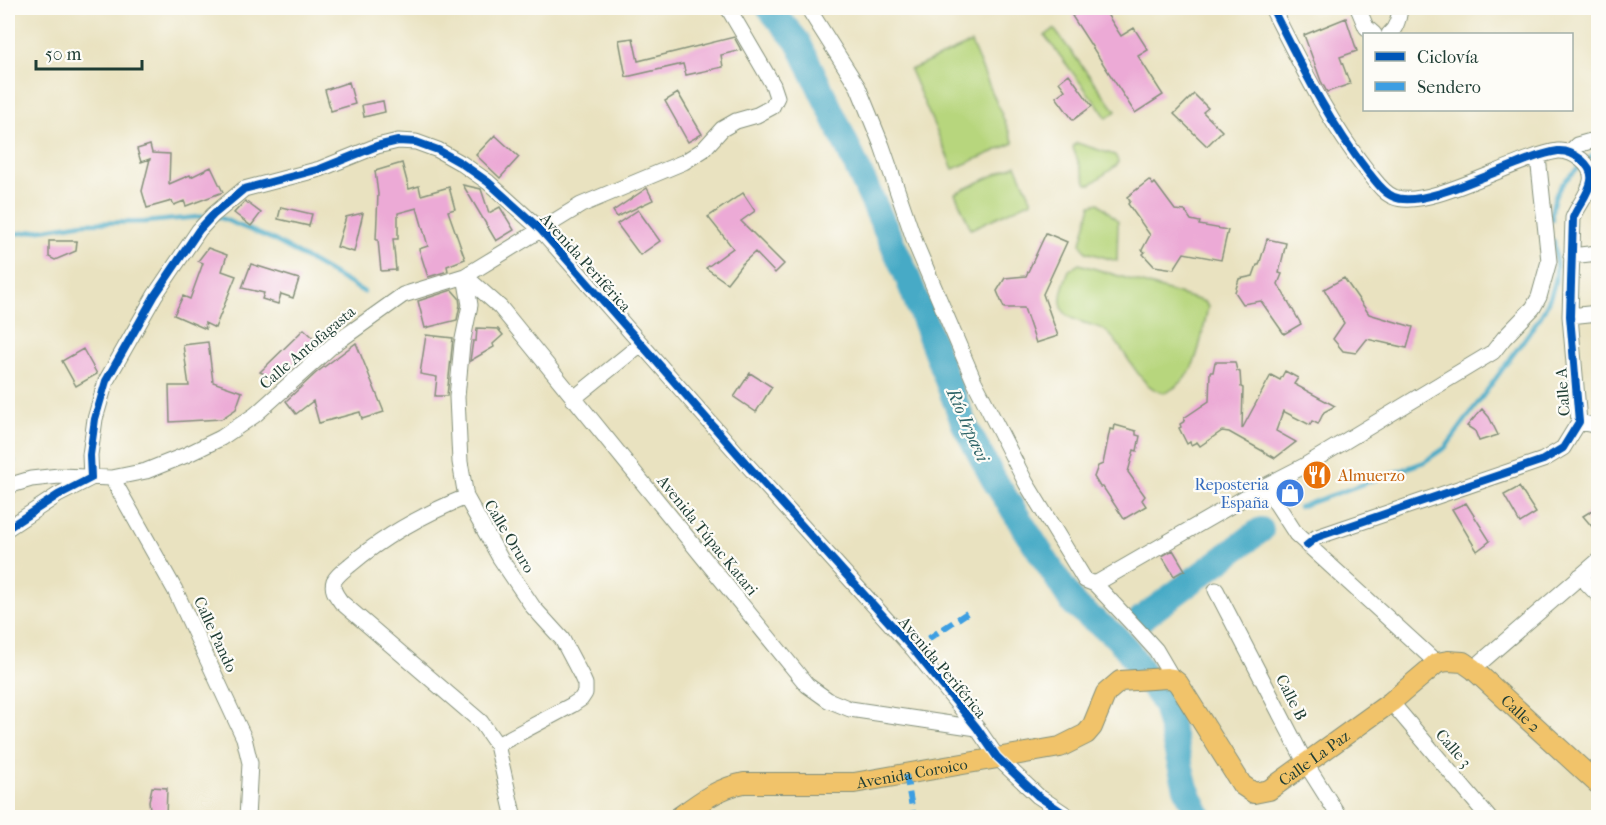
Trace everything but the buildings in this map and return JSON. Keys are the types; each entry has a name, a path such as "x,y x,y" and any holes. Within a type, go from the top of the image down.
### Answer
{"main road":[{"name":"Calle 2","path":"1437,663 1463,662 1473,669 1599,783"},
{"name":"Calle La Paz","path":"1168,679 1178,683 1242,785 1254,793 1269,790 1306,764 1391,702 1437,663"},
{"name":"Avenida Coroico","path":"678,818 718,791 744,783 854,783 1060,747 1078,740 1092,727 1106,693 1120,681 1168,679"}],"street":[{"name":"Calle Antofagasta","path":"8,486 31,479 59,476 112,478 146,471 221,438 255,415 333,345 404,295 465,276 581,205 684,162 703,150 722,129 772,107 777,97 773,85 728,8"},
{"path":"807,8 858,87 882,146 916,245 974,381 1026,483 1085,579 1095,584 1156,650 1168,679"},
{"path":"1272,8 1315,94 1334,124 1380,186 1394,197 1413,200 1433,195 1560,151 1580,160"},
{"path":"1358,8 1366,27 1373,33"},
{"path":"1390,33 1399,18 1400,8"},
{"path":"1580,160 1576,145 1599,139"},
{"name":"Avenida Periférica","path":"91,478 90,455 95,419 106,381 154,295 199,230 213,215 244,189 320,169 377,146 398,141 416,142 438,150 488,182 541,230 913,650 977,728 997,757 1038,796 1071,818"},
{"path":"1095,584 1304,466 1493,352 1533,308 1539,297 1549,261 1538,157"},
{"name":"Calle A","path":"1307,545 1317,537 1543,460 1563,448 1579,422 1570,316 1573,218 1578,204 1589,187 1592,175 1580,160"},
{"path":"1571,256 1599,253"},
{"name":"Avenida Túpac Katari","path":"465,276 500,307 807,685 828,700 850,709 977,728"},
{"name":"Calle Oruro","path":"465,276 470,305 462,344 457,397 460,462 466,497 500,558 533,607 562,639 585,684 585,693 581,699 497,745"},
{"path":"1570,316 1599,313"},
{"path":"573,399 641,344"},
{"path":"1579,422 1599,426"},
{"path":"8,528 58,495 91,478"},
{"name":"Calle Pando","path":"112,478 175,590 244,738 250,763 247,818"},
{"path":"1265,486 1296,534 1437,663"},
{"path":"466,497 411,521 386,538 342,572 334,581 333,591 341,602 481,722 497,745 514,818"},
{"path":"1473,669 1599,561"},
{"path":"1580,576 1599,594"},
{"name":"Calle B","path":"1216,590 1306,764 1340,818"},
{"name":"Calle 3","path":"1391,702 1489,818"}],"green space":[{"path":"1054,29 1116,111 1107,118 1045,36"},
{"path":"971,43 1014,143 953,169 910,70"},
{"path":"1077,143 1115,155 1117,165 1091,184 1087,184 1073,148"},
{"path":"1016,165 1032,201 971,229 955,193"},
{"path":"1099,203 1118,221 1117,261 1086,252 1081,243 1091,205"},
{"path":"1079,264 1205,302 1208,307 1196,357 1184,379 1175,387 1164,393 1155,390 1139,375 1119,345 1104,330 1066,314 1061,305 1062,290 1069,270"}],"waterway":[{"name":"Río Irpavi","path":"769,8 798,42 830,109 905,271 964,424 994,480 1074,605 1115,636 1128,650 1165,705 1186,788 1200,818"},
{"path":"1552,220 1554,199 1563,183 1576,169 1598,153"},
{"path":"8,234 84,223 145,222 208,216"},
{"path":"216,216 274,240 364,292"},
{"path":"1299,507 1424,462 1446,447 1541,316 1555,280 1554,241"},
{"path":"8,460 14,461"},
{"path":"1141,619 1261,530"}],"marked path":[{"path":"913,649 967,613"},
{"path":"906,775 914,818"}],"cycle path":[{"path":"1272,8 1340,133 1386,193 1394,197 1409,199 1428,196 1558,151 1576,156 1586,164 1591,175 1588,190 1573,218 1570,316 1579,422 1563,448 1543,460 1317,537 1307,545"},
{"path":"8,528 58,495 91,478 90,455 95,419 106,381 155,295 199,230 213,215 244,189 320,169 377,146 398,141 416,142 438,150 488,182 541,230 913,649 977,728 997,757 1038,796 1071,818"}],"place":[{"name":"Almuerzo","path":"1317,475"},
{"name":"Reposteria España","path":"1290,493"}]}
